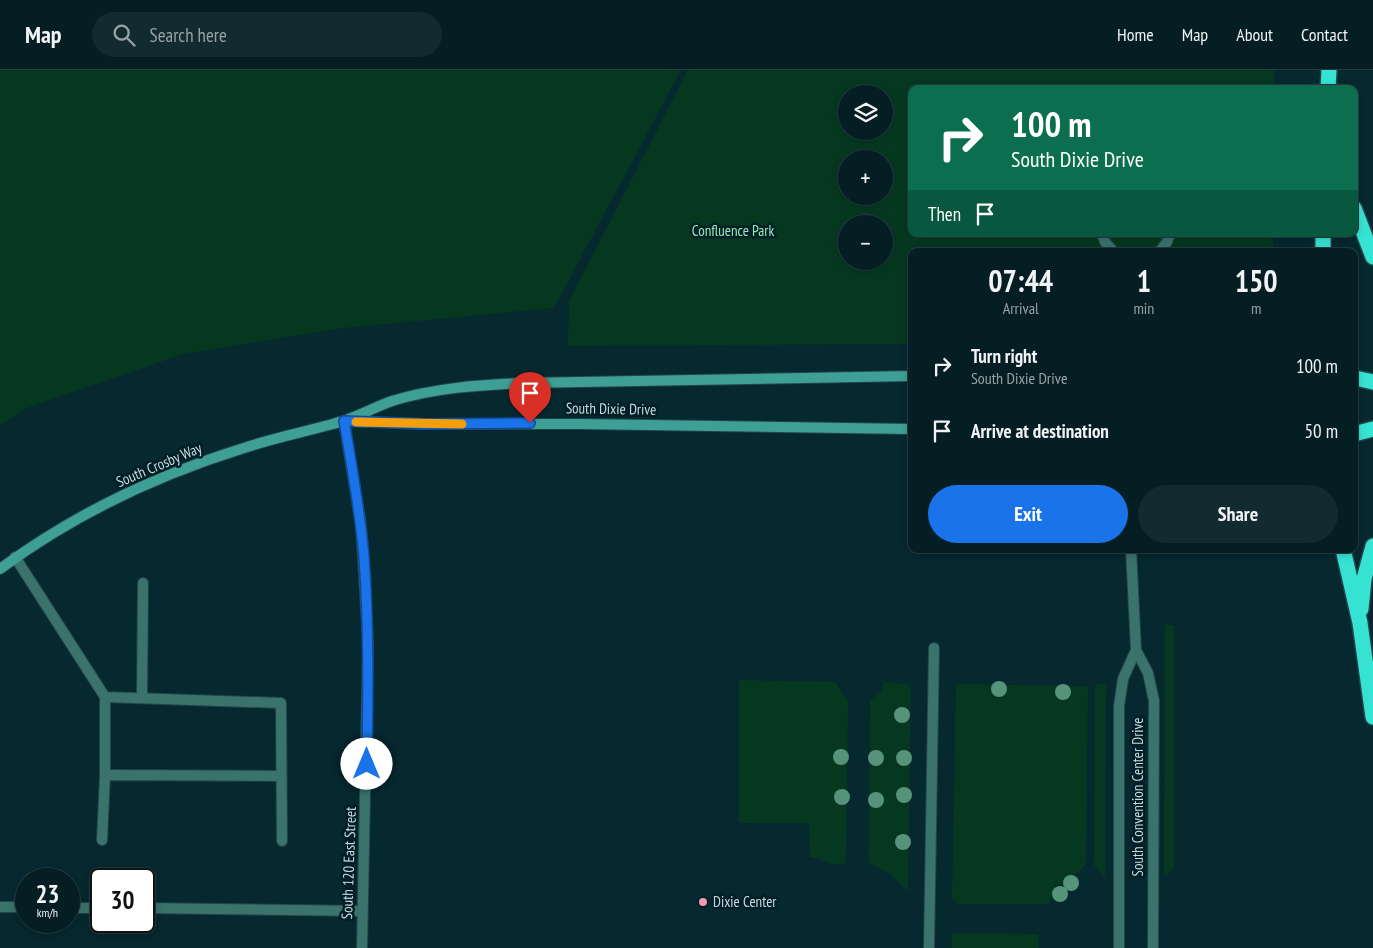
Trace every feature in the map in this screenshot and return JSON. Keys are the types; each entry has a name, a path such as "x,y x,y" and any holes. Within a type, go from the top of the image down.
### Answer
{"highway":[{"path":"1328,85 1329,70"},
{"path":"1358,218 1373,257"},
{"path":"1358,378 1373,380"},
{"path":"1358,433 1373,429"},
{"path":"1360,623 1364,579 1373,546"},
{"path":"1344,553 1360,623 1373,717"}],"main road":[{"name":"South Dixie Drive","path":"344,421 390,402 416,394 474,386 908,376"},
{"name":"South Dixie Drive","path":"344,421 424,424 581,424 908,429"},
{"name":"South Crosby Way","path":"0,569 82,516 174,472 244,447 344,421"},
{"path":"1358,434 1373,434"}],"street":[{"path":"1103,237 1110,248"},
{"path":"1162,248 1169,237"},
{"name":"South 120 East Street","path":"344,421 358,504 367,617 367,764 362,948"},
{"name":"South Convention Center Drive","path":"1131,553 1136,650 1148,673 1154,701 1153,948"},
{"path":"15,558 105,697 105,775 102,840"},
{"path":"142,698 143,583"},
{"path":"930,948 934,648"},
{"name":"South Convention Center Drive","path":"1120,948 1119,706 1123,679 1136,650"},
{"path":"105,697 281,703 282,841"},
{"path":"105,775 282,776"},
{"path":"0,907 15,907"},
{"path":"155,908 362,911"}],"green space":[{"path":"0,70 681,70 554,308 343,328 183,354 24,409 0,426"},
{"name":"Confluence Park","path":"688,70 1274,70 1274,85 908,85 908,237 1273,237 1273,248 908,248 908,344 568,346 569,301"},
{"path":"1165,625 1174,625 1174,868 1164,877"},
{"path":"739,680 835,682 848,701 846,863 832,864 810,857 809,823 739,823"},
{"path":"884,682 907,684 911,688 908,892 891,874 869,863 870,701 882,690"},
{"path":"1104,683 1106,686 1105,877 1094,865 1095,685"},
{"path":"956,684 1088,686 1086,864 1078,873 1073,874 1066,884 1055,885 1049,904 958,904 952,899"},
{"path":"952,933 1038,934 1039,948 952,948"}],"slow traffic":[{"path":"356,422 462,424"}],"place":[{"name":"Dixie Center","path":"703,902"}],"route":[{"path":"367,764 368,642 365,573 358,504 344,421 404,424 530,423"}]}
